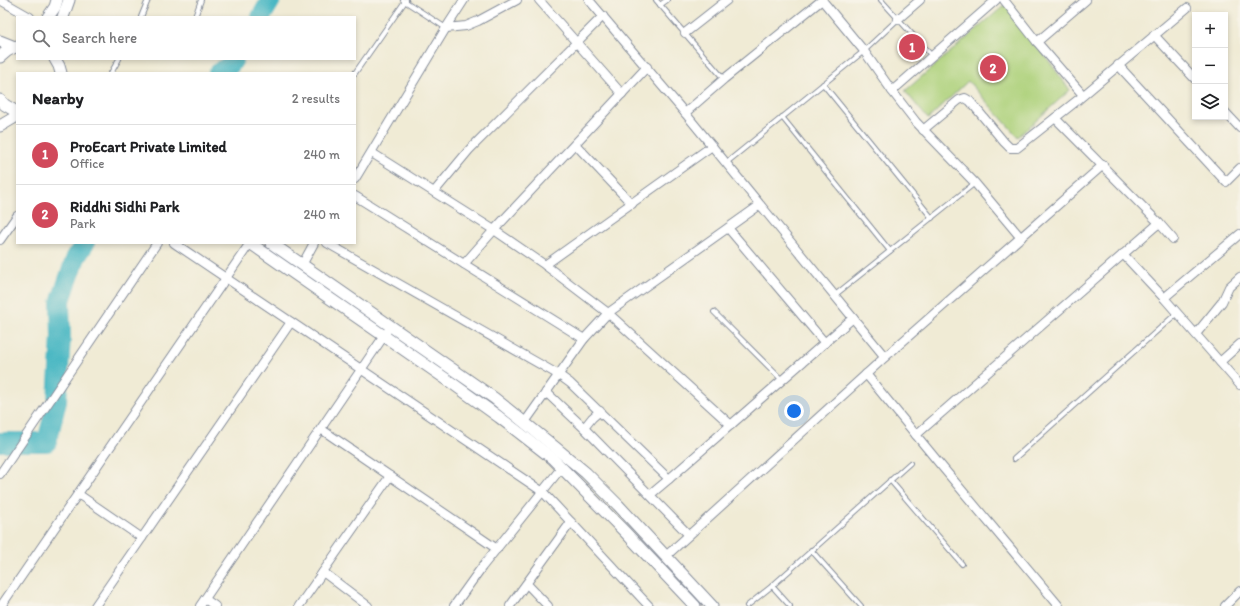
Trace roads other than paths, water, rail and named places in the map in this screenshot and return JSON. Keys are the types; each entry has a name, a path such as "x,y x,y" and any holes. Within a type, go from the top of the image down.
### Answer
{"street":[{"path":"0,0 28,16"},
{"path":"49,16 58,0"},
{"path":"64,16 69,0"},
{"path":"356,177 464,0"},
{"path":"446,28 466,26 516,0"},
{"path":"539,0 622,94"},
{"path":"589,0 685,113 885,357"},
{"path":"685,33 727,0"},
{"path":"685,113 724,79 822,0 864,51 892,91 923,130 975,183 1021,238"},
{"path":"898,19 920,0"},
{"path":"892,91 996,0"},
{"path":"1004,0 1037,42 1083,95"},
{"path":"1037,42 1086,0"},
{"path":"923,130 959,100 965,98 970,101 1010,148 1017,148 1187,8"},
{"path":"434,192 469,150 603,16"},
{"path":"1154,35 1192,76"},
{"path":"0,41 16,46"},
{"path":"0,57 16,46"},
{"path":"1118,65 1226,182 1240,168"},
{"path":"464,264 494,230 647,68"},
{"path":"0,100 4,105 16,111"},
{"path":"1228,115 1240,128"},
{"path":"0,126 16,117"},
{"path":"1055,118 1103,165 1173,239"},
{"path":"575,144 632,204"},
{"path":"545,265 712,146"},
{"path":"372,152 494,230 545,265 608,313 731,425"},
{"path":"666,556 885,357 1103,165"},
{"path":"356,197 584,339"},
{"path":"525,422 584,339 608,313 760,204"},
{"path":"0,240 16,217"},
{"path":"916,435 1159,223"},
{"path":"728,228 825,343"},
{"path":"1164,298 1240,234"},
{"path":"0,474 156,244"},
{"path":"175,244 542,492 649,606"},
{"path":"0,606 249,244"},
{"path":"252,244 387,332 494,398 525,422 586,473 712,606"},
{"path":"272,244 302,265 552,458 695,606"},
{"path":"302,265 313,244"},
{"path":"329,244 559,375 570,383 669,480"},
{"path":"1123,254 1164,298 1240,385"},
{"path":"1196,334 1222,302 1229,288 1240,277"},
{"path":"650,495 853,318"},
{"path":"98,605 142,538 291,322"},
{"path":"200,606 387,332"},
{"path":"1220,362 1240,344"},
{"path":"866,374 1059,606"},
{"path":"546,392 584,428 689,535"},
{"path":"584,428 592,418 600,412"},
{"path":"321,429 497,549"},
{"path":"454,606 562,467"},
{"path":"301,605 322,572 390,476"},
{"path":"78,494 142,538"},
{"path":"510,606 571,522"},
{"path":"322,572 368,606"},
{"path":"527,584 548,606"},
{"path":"1225,606 1240,591"},
{"path":"205,599 215,606"}],"lane":[{"path":"141,16 148,0"},
{"path":"195,16 201,0"},
{"path":"356,72 405,0 446,28"},
{"path":"656,0 724,79"},
{"path":"660,5 667,0"},
{"path":"881,0 932,56"},
{"path":"726,163 864,51 898,19"},
{"path":"112,72 118,60"},
{"path":"823,84 932,218"},
{"path":"782,117 890,251"},
{"path":"834,296 975,183"},
{"path":"714,312 782,380"},
{"path":"1014,459 1177,313"},
{"path":"747,606 772,586 910,463"},
{"path":"890,480 962,564"},
{"path":"811,550 861,606"},
{"path":"772,586 790,606"}],"waterway":[{"path":"262,16 271,0"},
{"path":"220,72 230,65 233,60"},
{"path":"0,442 47,442 57,401 61,336 60,303 76,257 84,244"}],"place":[{"name":"ProEcart Private Limited","path":"912,47"},
{"name":"Riddhi Sidhi Park","path":"993,68"}]}
